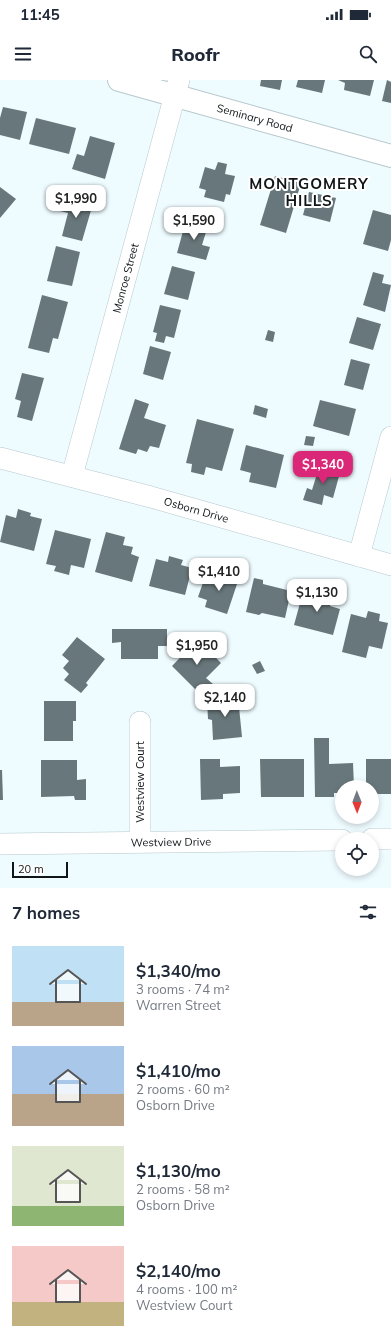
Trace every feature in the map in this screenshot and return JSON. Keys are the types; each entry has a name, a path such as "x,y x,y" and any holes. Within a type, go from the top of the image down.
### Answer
{"main road":[{"name":"Seminary Road","path":"119,80 177,88 391,156"}],"street":[{"name":"Monroe Street","path":"72,476 177,88"},
{"path":"359,556 391,437"},
{"name":"Osborn Drive","path":"0,458 72,476 391,565"},
{"name":"Westview Court","path":"140,722 140,842"},
{"path":"379,839 391,839"},
{"name":"Westview Drive","path":"0,844 335,840"}],"building":[{"path":"261,80 282,80 280,90 260,86"},
{"path":"298,80 325,80 322,93 296,87"},
{"path":"338,80 374,80 370,96 344,90 345,83"},
{"path":"387,80 391,82 391,103 382,101"},
{"path":"3,107 27,112 20,140 0,135 0,118"},
{"path":"36,118 76,128 69,154 29,144"},
{"path":"90,136 115,143 105,179 72,169 77,154 84,156"},
{"path":"218,162 227,164 225,174 235,176 230,195 226,194 224,202 204,197 206,190 199,188 205,167 215,170"},
{"path":"275,176 301,183 286,233 260,225"},
{"path":"0,187 16,199 0,218"},
{"path":"309,192 336,198 330,222 303,215"},
{"path":"64,199 92,207 82,241 62,236 68,213 60,211"},
{"path":"373,210 391,215 391,240 388,251 363,244"},
{"path":"190,220 203,223 201,230 206,232 202,245 210,247 206,260 177,253 185,224 189,226"},
{"path":"56,246 80,252 72,286 47,281"},
{"path":"172,266 195,272 188,300 164,294"},
{"path":"373,272 384,275 382,283 391,285 385,312 363,305"},
{"path":"42,295 68,302 58,339 53,338 49,353 28,348"},
{"path":"160,305 181,310 174,338 166,336 164,343 155,341 157,333 153,332"},
{"path":"357,317 381,324 373,350 349,343"},
{"path":"268,330 275,332 273,342 265,340"},
{"path":"150,346 171,352 163,380 143,374"},
{"path":"351,359 370,364 363,390 344,385"},
{"path":"22,373 44,378 32,421 17,417 21,401 15,399"},
{"path":"135,399 149,404 144,418 166,425 159,448 150,446 147,452 138,449 136,454 119,449"},
{"path":"320,400 356,409 349,436 313,426"},
{"path":"255,405 268,409 266,418 253,414"},
{"path":"197,419 234,429 222,471 206,467 204,475 191,472 192,464 186,463"},
{"path":"306,436 315,437 313,446 304,445"},
{"path":"246,445 284,455 276,488 249,482 251,473 240,470"},
{"path":"320,464 341,469 333,498 324,495 322,505 303,500 307,488 312,490"},
{"path":"18,509 31,513 30,516 42,519 34,551 0,542 6,515 16,518"},
{"path":"55,530 91,539 84,568 71,565 69,575 54,571 56,566 46,564"},
{"path":"106,532 125,537 123,545 133,547 131,554 139,557 132,582 95,572"},
{"path":"169,556 183,560 181,565 192,568 185,595 149,586 156,559 168,562"},
{"path":"206,574 225,581 227,574 239,578 227,614 205,607 207,600 198,597"},
{"path":"254,578 263,580 263,584 291,591 285,618 262,613 259,615 246,612"},
{"path":"311,587 323,591 321,598 331,601 330,606 340,609 333,635 294,625 303,592 309,593"},
{"path":"368,611 380,614 379,621 388,623 382,649 369,646 366,658 342,652 351,614 366,618"},
{"path":"112,629 167,629 167,646 158,646 158,659 121,659 121,642 112,643"},
{"path":"77,637 105,659 86,683 88,685 81,693 64,680 69,674 63,668 69,661 62,655"},
{"path":"198,639 221,663 206,678 213,684 201,695 172,666"},
{"path":"260,661 265,671 257,674 252,665"},
{"path":"238,697 242,737 213,740 212,720 208,719 207,700"},
{"path":"44,701 76,701 76,721 73,721 73,741 44,741"},
{"path":"314,738 329,738 329,764 353,763 354,780 335,780 334,797 315,797"},
{"path":"200,759 220,759 220,767 240,766 240,793 223,794 223,799 201,800"},
{"path":"260,759 304,759 304,797 261,797"},
{"path":"366,759 391,759 391,794 379,794 379,780 366,780"},
{"path":"41,760 77,760 77,780 86,779 86,800 75,800 74,796 41,797"},
{"path":"0,770 2,770 3,800 0,800"}],"district":[{"name":"MONTGOMERY HILLS","path":"309,192"}]}
